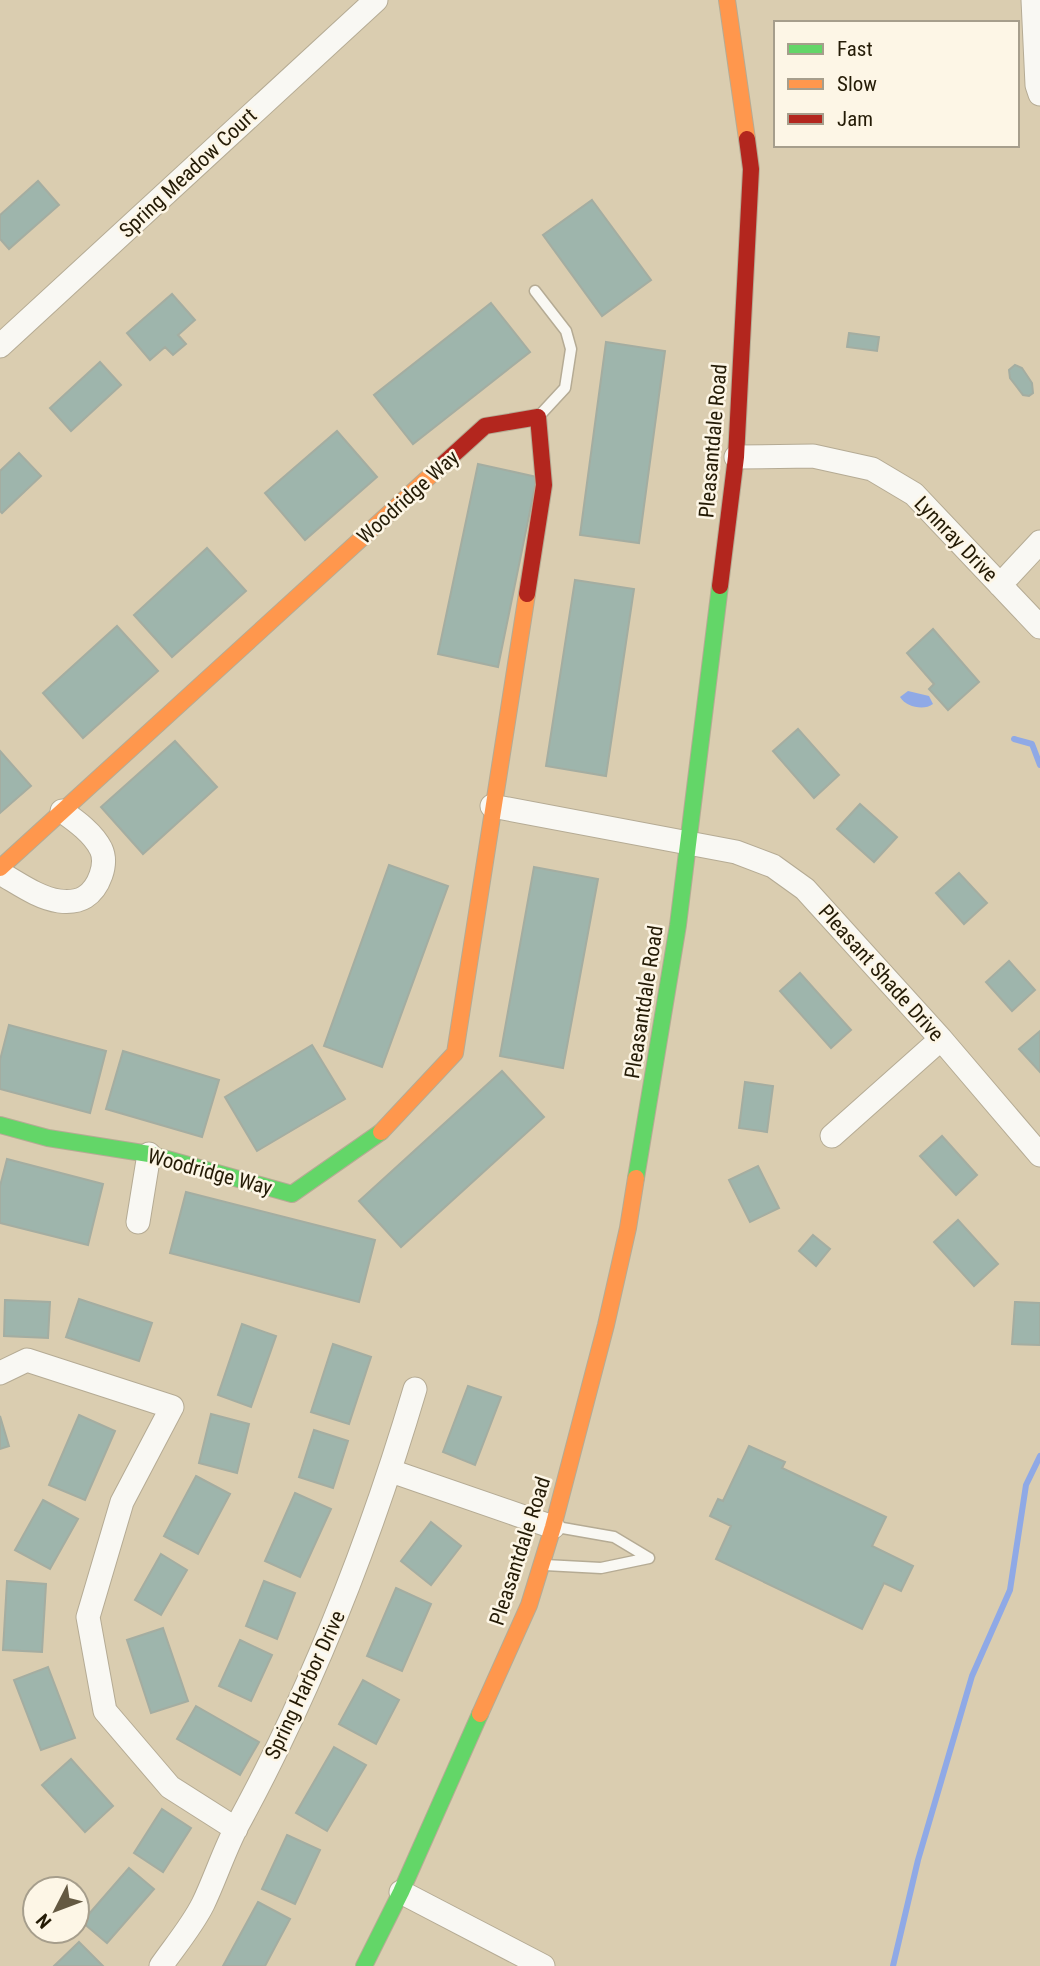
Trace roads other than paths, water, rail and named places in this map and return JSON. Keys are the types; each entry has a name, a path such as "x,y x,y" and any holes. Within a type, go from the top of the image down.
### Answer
{"main road":[{"name":"Pleasantdale Road","path":"363,1966 401,1892 528,1605 553,1527 606,1325 628,1228 678,925 736,457 751,169 727,0"},
{"name":"Woodridge Way","path":"0,870 485,426 538,418 544,485 455,1053 382,1131 292,1194 149,1154 48,1138 0,1125"}],"street":[{"name":"Spring Meadow Court","path":"0,346 376,0"},
{"path":"1033,0 1037,85 1040,94"},
{"name":"Lynnray Drive","path":"736,457 813,456 872,469 914,494 1040,627"},
{"path":"1000,585 1040,542"},
{"path":"492,806 688,844"},
{"path":"0,870 37,894 56,901 74,901 85,897 95,886 104,861 100,848 82,826 62,811"},
{"name":"Pleasant Shade Drive","path":"688,844 736,852 773,866 805,889 941,1039 1040,1155"},
{"path":"832,1136 941,1039"},
{"path":"138,1222 149,1154"},
{"path":"0,1373 27,1360 172,1407 122,1502 88,1616 105,1711 170,1787 236,1829"},
{"name":"Spring Harbor Drive","path":"161,1966 201,1907 236,1829 315,1670 362,1555 391,1471 415,1388"},
{"path":"391,1471 553,1527"},
{"path":"401,1892 543,1966"}],"lane":[{"path":"535,291 566,331 571,349 565,388 538,418"},
{"path":"541,1564 601,1568 649,1558 614,1537 553,1527"}],"water":[{"path":"908,691 929,696 933,704 920,707 906,703 900,697"}],"waterway":[{"path":"1014,739 1032,744 1040,765"},
{"path":"893,1966 918,1860 972,1676 1010,1590 1026,1485 1040,1456"}]}
